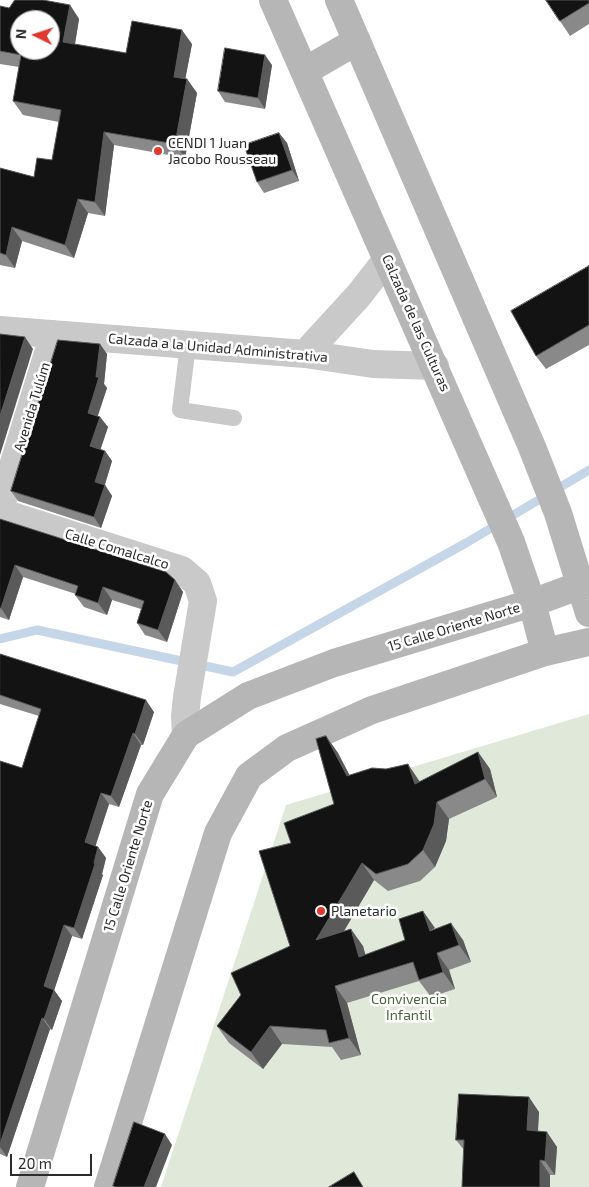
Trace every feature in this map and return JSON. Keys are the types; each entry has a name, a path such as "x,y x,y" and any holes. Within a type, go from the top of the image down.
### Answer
{"main road":[{"name":"Calzada de las Culturas","path":"273,0 511,542 532,603 545,652"},
{"path":"339,0 532,447 585,584 589,613"},
{"path":"305,71 357,41"},
{"name":"15 Calle Oriente Norte","path":"30,1187 150,794 186,736 248,696 334,663 532,603 585,584"},
{"path":"108,1187 218,833 248,776 287,748 372,710 545,652 589,642"}],"street":[{"path":"305,354 359,295 387,259"},
{"name":"Calzada a la Unidad Administrativa","path":"0,330 305,354 373,364 435,366"},
{"name":"Avenida Tulúm","path":"0,508 54,334"},
{"name":"Calle Comalcalco","path":"0,512 182,570 197,583 203,601 187,697 185,716 186,736"}],"lane":[{"path":"188,345 180,410 234,418"}],"green space":[{"name":"Convivencia Infantil","path":"589,714 589,1187 161,1187 286,805"}],"building":[{"path":"15,0 43,0 70,5 63,42 126,53 132,21 182,30 174,77 187,79 175,144 104,132 95,202 78,199 65,245 12,227 6,255 0,253 0,168 34,177 37,158 52,160 61,110 13,101 20,60 60,60 60,10 10,10 10,53 0,51 0,6 9,8"},
{"path":"546,0 589,0 589,3 560,21"},
{"path":"225,48 265,55 258,98 218,91"},
{"path":"279,133 292,170 257,182 244,145"},
{"path":"589,266 589,325 536,356 511,311"},
{"path":"0,334 25,337 0,416"},
{"path":"58,340 100,344 96,377 99,377 88,413 100,417 90,446 105,451 95,482 105,485 94,517 11,491"},
{"path":"0,519 166,572 175,580 158,630 137,623 144,601 103,587 98,603 75,595 78,586 15,565 0,608"},
{"path":"0,654 146,700 111,796 101,793 85,842 98,847 95,864 74,928 64,925 44,986 54,990 44,1019 42,1018 0,1144 0,761 22,768 41,709 0,695"},
{"path":"326,736 347,776 372,768 386,769 408,764 415,784 478,752 485,779 437,802 434,824 423,850 408,864 376,874 362,863 316,940 351,929 359,957 405,940 399,919 423,911 430,931 451,923 459,945 437,953 443,972 419,980 413,962 335,986 349,1038 329,1043 326,1030 270,1026 251,1052 217,1026 241,995 231,973 290,946 259,851 291,843 284,823 334,804 316,739"},
{"path":"459,1094 529,1097 527,1130 547,1132 545,1161 540,1160 540,1187 462,1187 464,1140 456,1140"},
{"path":"134,1122 165,1134 144,1187 116,1187 113,1186"},
{"path":"354,1172 363,1187 329,1187"}],"waterway":[{"path":"0,639 37,630 233,672 466,543 589,470"}],"place":[{"name":"CENDI 1 Juan Jacobo Rousseau","path":"158,151"},
{"name":"Planetario","path":"321,911"}]}
